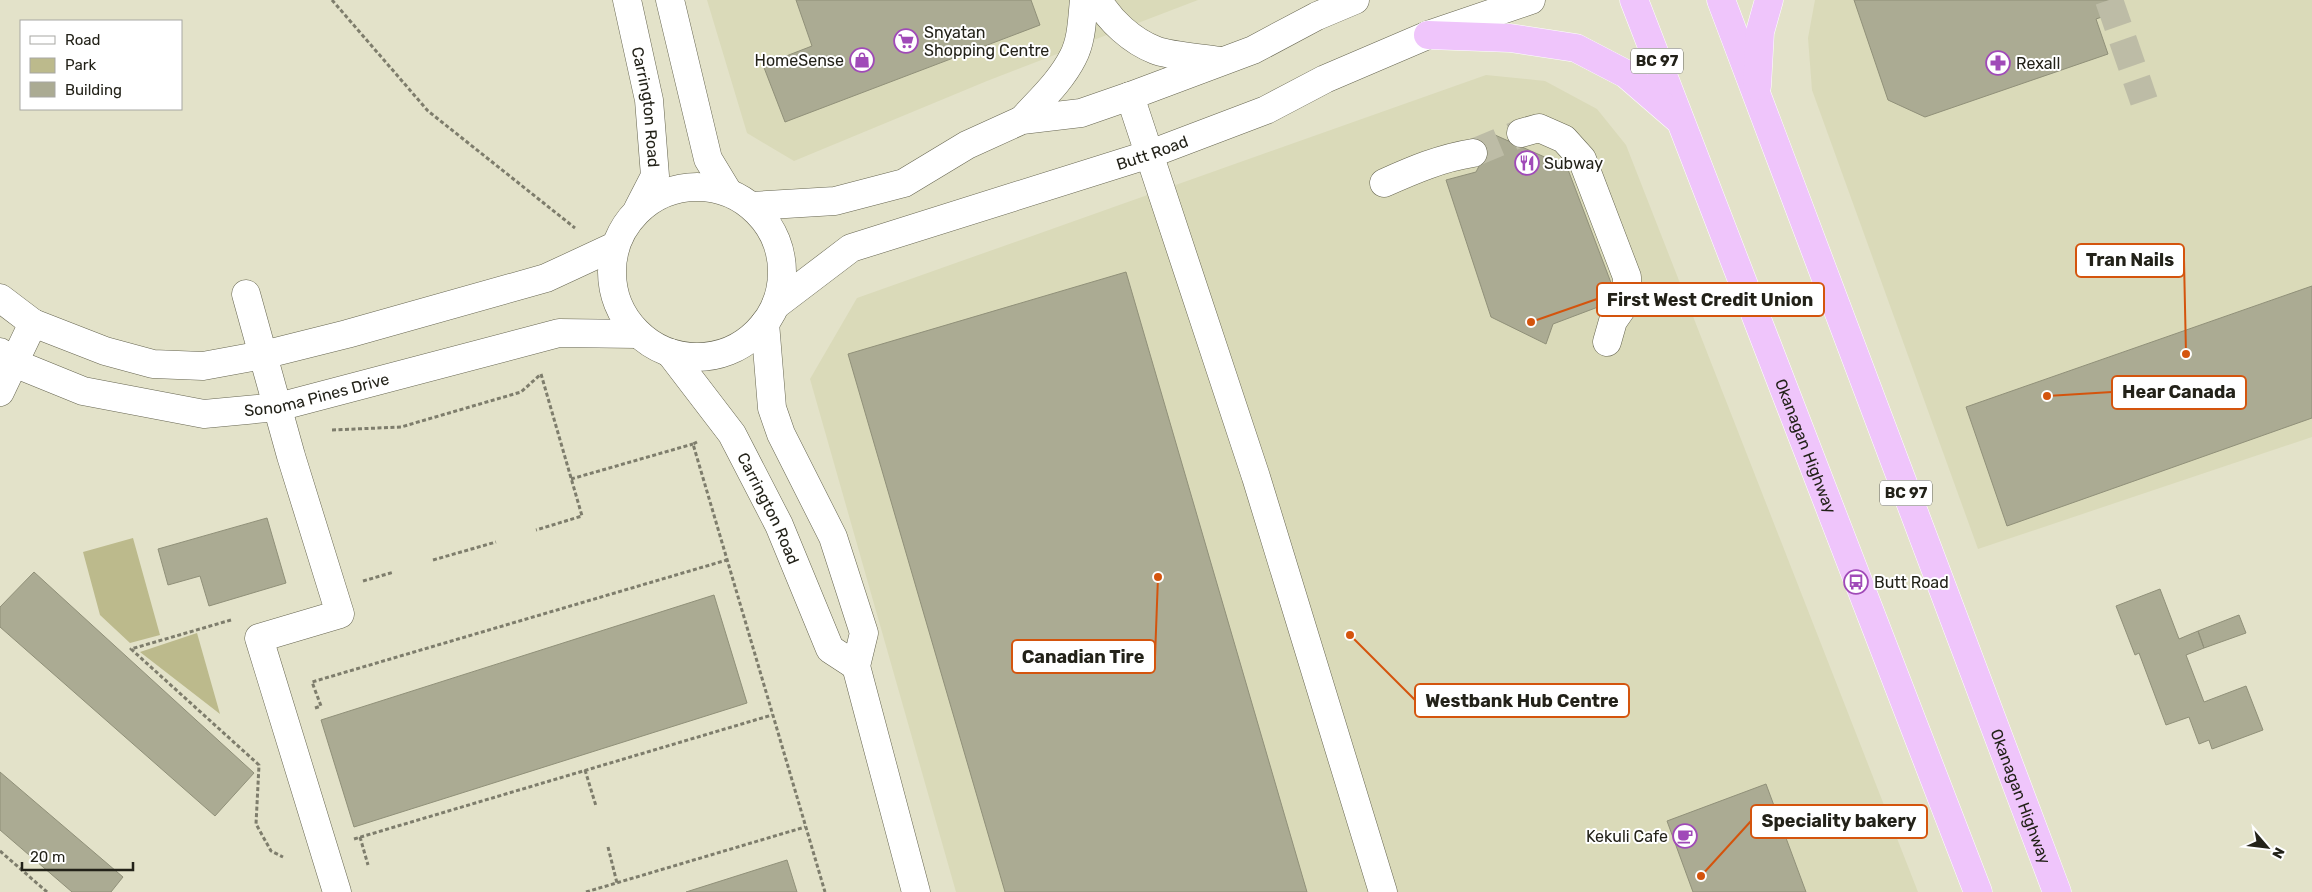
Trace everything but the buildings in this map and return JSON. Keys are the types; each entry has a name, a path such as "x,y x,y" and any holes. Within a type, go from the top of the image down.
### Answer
{"highway":[{"name":"Okanagan Highway","path":"1634,0 1978,892"},
{"name":"Okanagan Highway","path":"1721,0 2056,892"},
{"path":"1756,95 1760,32 1769,0"},
{"path":"1428,35 1510,38 1576,48 1626,74 1681,121"}],"street":[{"name":"Carrington Road","path":"627,0 649,100 655,176 638,210"},
{"path":"670,0 708,159 728,192"},
{"path":"1022,120 1058,81 1074,56 1081,29 1084,0"},
{"path":"1098,0 1105,11 1132,37 1156,51 1221,61"},
{"path":"752,206 835,201 904,183 967,145 1022,120 1081,113 1130,96 1253,50 1316,16 1355,0"},
{"name":"Butt Road","path":"770,314 851,248 1150,154 1266,110 1325,79 1428,35 1531,0"},
{"path":"1130,96 1256,477 1383,892"},
{"path":"1522,133 1539,128 1564,139 1582,158 1627,277 1627,301 1613,321 1607,342"},
{"path":"1384,183 1422,166 1473,153"},
{"path":"770,314 746,341 722,354 697,357 670,353 653,345 638,334 623,315 614,293 611,270 615,246 624,226 638,210 658,196 680,187 705,186 728,192 752,206 769,226 780,251 782,278 770,314 772,408 781,434 832,537 864,632 856,666 916,892"},
{"path":"0,298 33,323 105,351 153,364 204,366 263,355 546,278 615,246"},
{"path":"246,294 291,456 340,614 259,638 336,892"},
{"path":"0,392 7,358 33,323"},
{"name":"Sonoma Pines Drive","path":"7,358 83,391 204,414 278,407 560,333 638,334"},
{"name":"Carrington Road","path":"670,353 732,434 779,525 830,649 856,666"}],"path":[{"path":"332,0 428,111 583,234"},
{"path":"332,430 401,427 521,392 541,374 582,516 536,530"},
{"path":"571,479 693,444 704,439"},
{"path":"693,444 825,892"},
{"path":"433,560 496,542"},
{"path":"313,709 321,706 312,682 727,560"},
{"path":"362,581 394,572"},
{"path":"351,830 354,839 772,714"},
{"path":"585,770 596,806"},
{"path":"586,892 806,827"},
{"path":"360,837 368,865"},
{"path":"608,847 618,883"},
{"path":"0,851 46,892"}],"shaded area":[{"name":"Snyatan Shopping Centre","path":"707,0 1198,0 987,81 794,161 747,133"},
{"path":"1815,0 2312,0 2312,437 1978,549 1812,90 1808,38"},
{"path":"1486,75 1545,81 1597,109 1626,145 1918,892 956,892 810,379 857,298"}],"green space":[{"path":"133,538 160,635 130,643 100,615 83,552"},
{"path":"197,633 220,714 140,652"}],"tunnel":[{"path":"2109,0 2144,101"},
{"path":"1473,153 1521,133"}],"place":[{"name":"Snyatan Shopping Centre","path":"906,41"},
{"name":"HomeSense","path":"862,60"},
{"name":"Rexall","path":"1998,63"},
{"name":"Subway","path":"1527,163"},
{"name":"First West Credit Union","path":"1531,322"},
{"name":"Tran Nails","path":"2186,354"},
{"name":"Hear Canada","path":"2047,396"},
{"name":"Canadian Tire","path":"1158,577"},
{"name":"Butt Road","path":"1856,582"},
{"name":"Westbank Hub Centre","path":"1350,635"},
{"name":"Kekuli Cafe","path":"1685,836"},
{"name":"Speciality bakery","path":"1701,876"}]}
